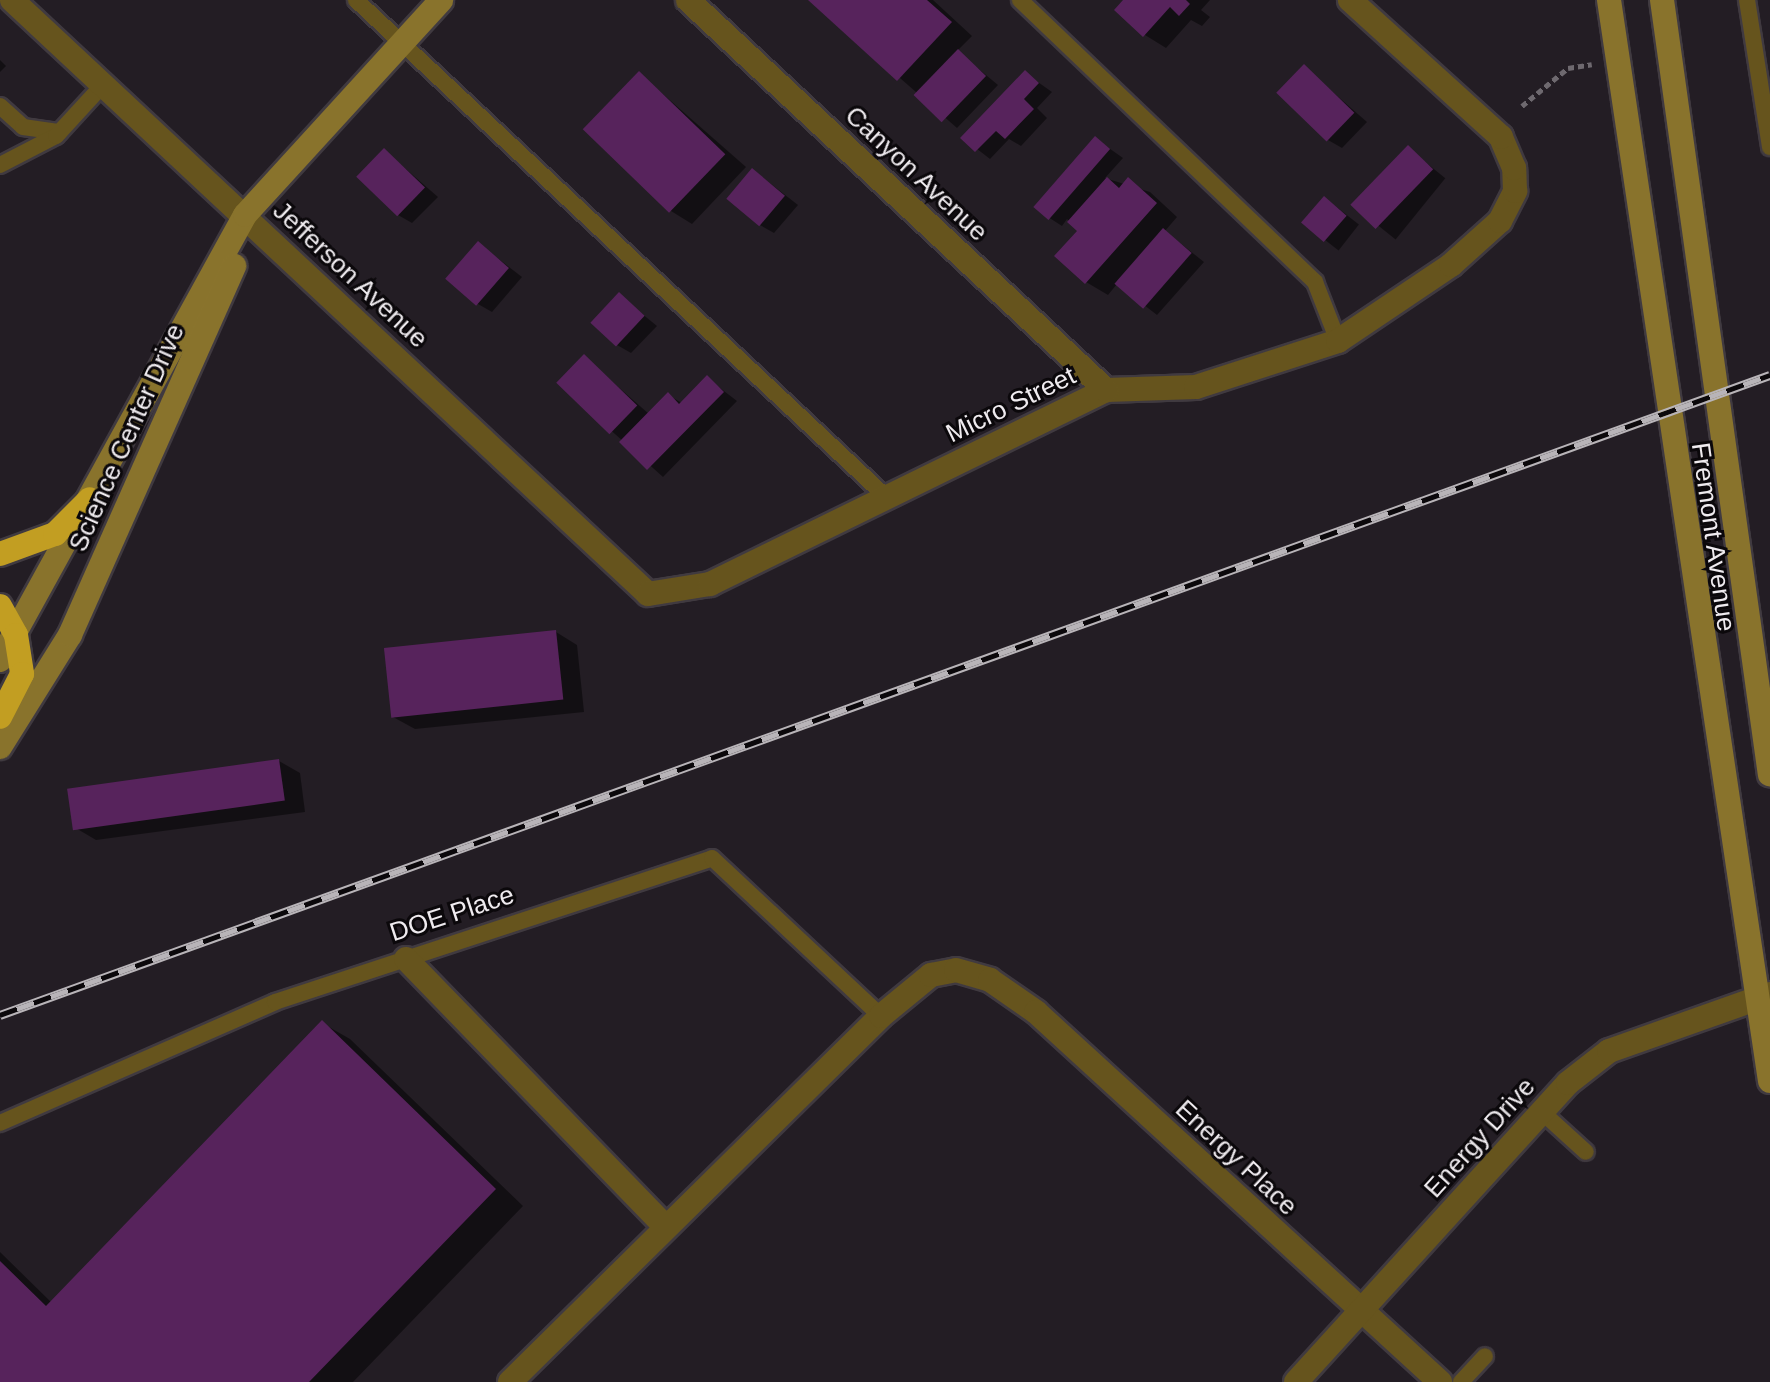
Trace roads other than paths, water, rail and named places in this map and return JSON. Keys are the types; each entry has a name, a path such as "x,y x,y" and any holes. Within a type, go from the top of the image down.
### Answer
{"highway":[{"path":"0,554 55,534 90,499"},
{"path":"0,606 16,635 22,674 0,717"}],"street":[{"name":"Jefferson Avenue","path":"12,0 648,594"},
{"name":"Science Center Drive","path":"0,660 250,220 303,151 441,0"},
{"name":"Canyon Avenue","path":"688,0 1106,390"},
{"name":"Micro Street","path":"648,594 710,584 884,495 1040,427 1106,390 1196,387 1338,341 1451,265 1500,221 1515,191 1509,155 1501,137 1350,0"},
{"name":"Fremont Avenue","path":"1609,0 1761,996 1770,1081"},
{"name":"Fremont Avenue","path":"1662,0 1770,775"},
{"name":"Science Center Drive","path":"0,747 70,635 250,220"},
{"path":"406,959 664,1225"},
{"name":"Energy Place","path":"881,1016 931,975 956,970 990,980 1036,1012 1440,1382"},
{"name":"Energy Drive","path":"1296,1382 1542,1112 1609,1051 1761,996"},
{"path":"510,1382 664,1225 881,1016"}],"lane":[{"path":"356,0 884,495"},
{"path":"1020,0 1315,282 1338,341"},
{"path":"1747,0 1762,44 1770,147"},
{"path":"0,165 60,132 102,86"},
{"path":"0,106 23,127 60,132"},
{"name":"DOE Place","path":"0,1123 275,1002 712,858 881,1016"},
{"path":"1542,1112 1586,1152"},
{"path":"1461,1382 1485,1356"}],"railway":[{"path":"0,1015 1770,375"}]}
